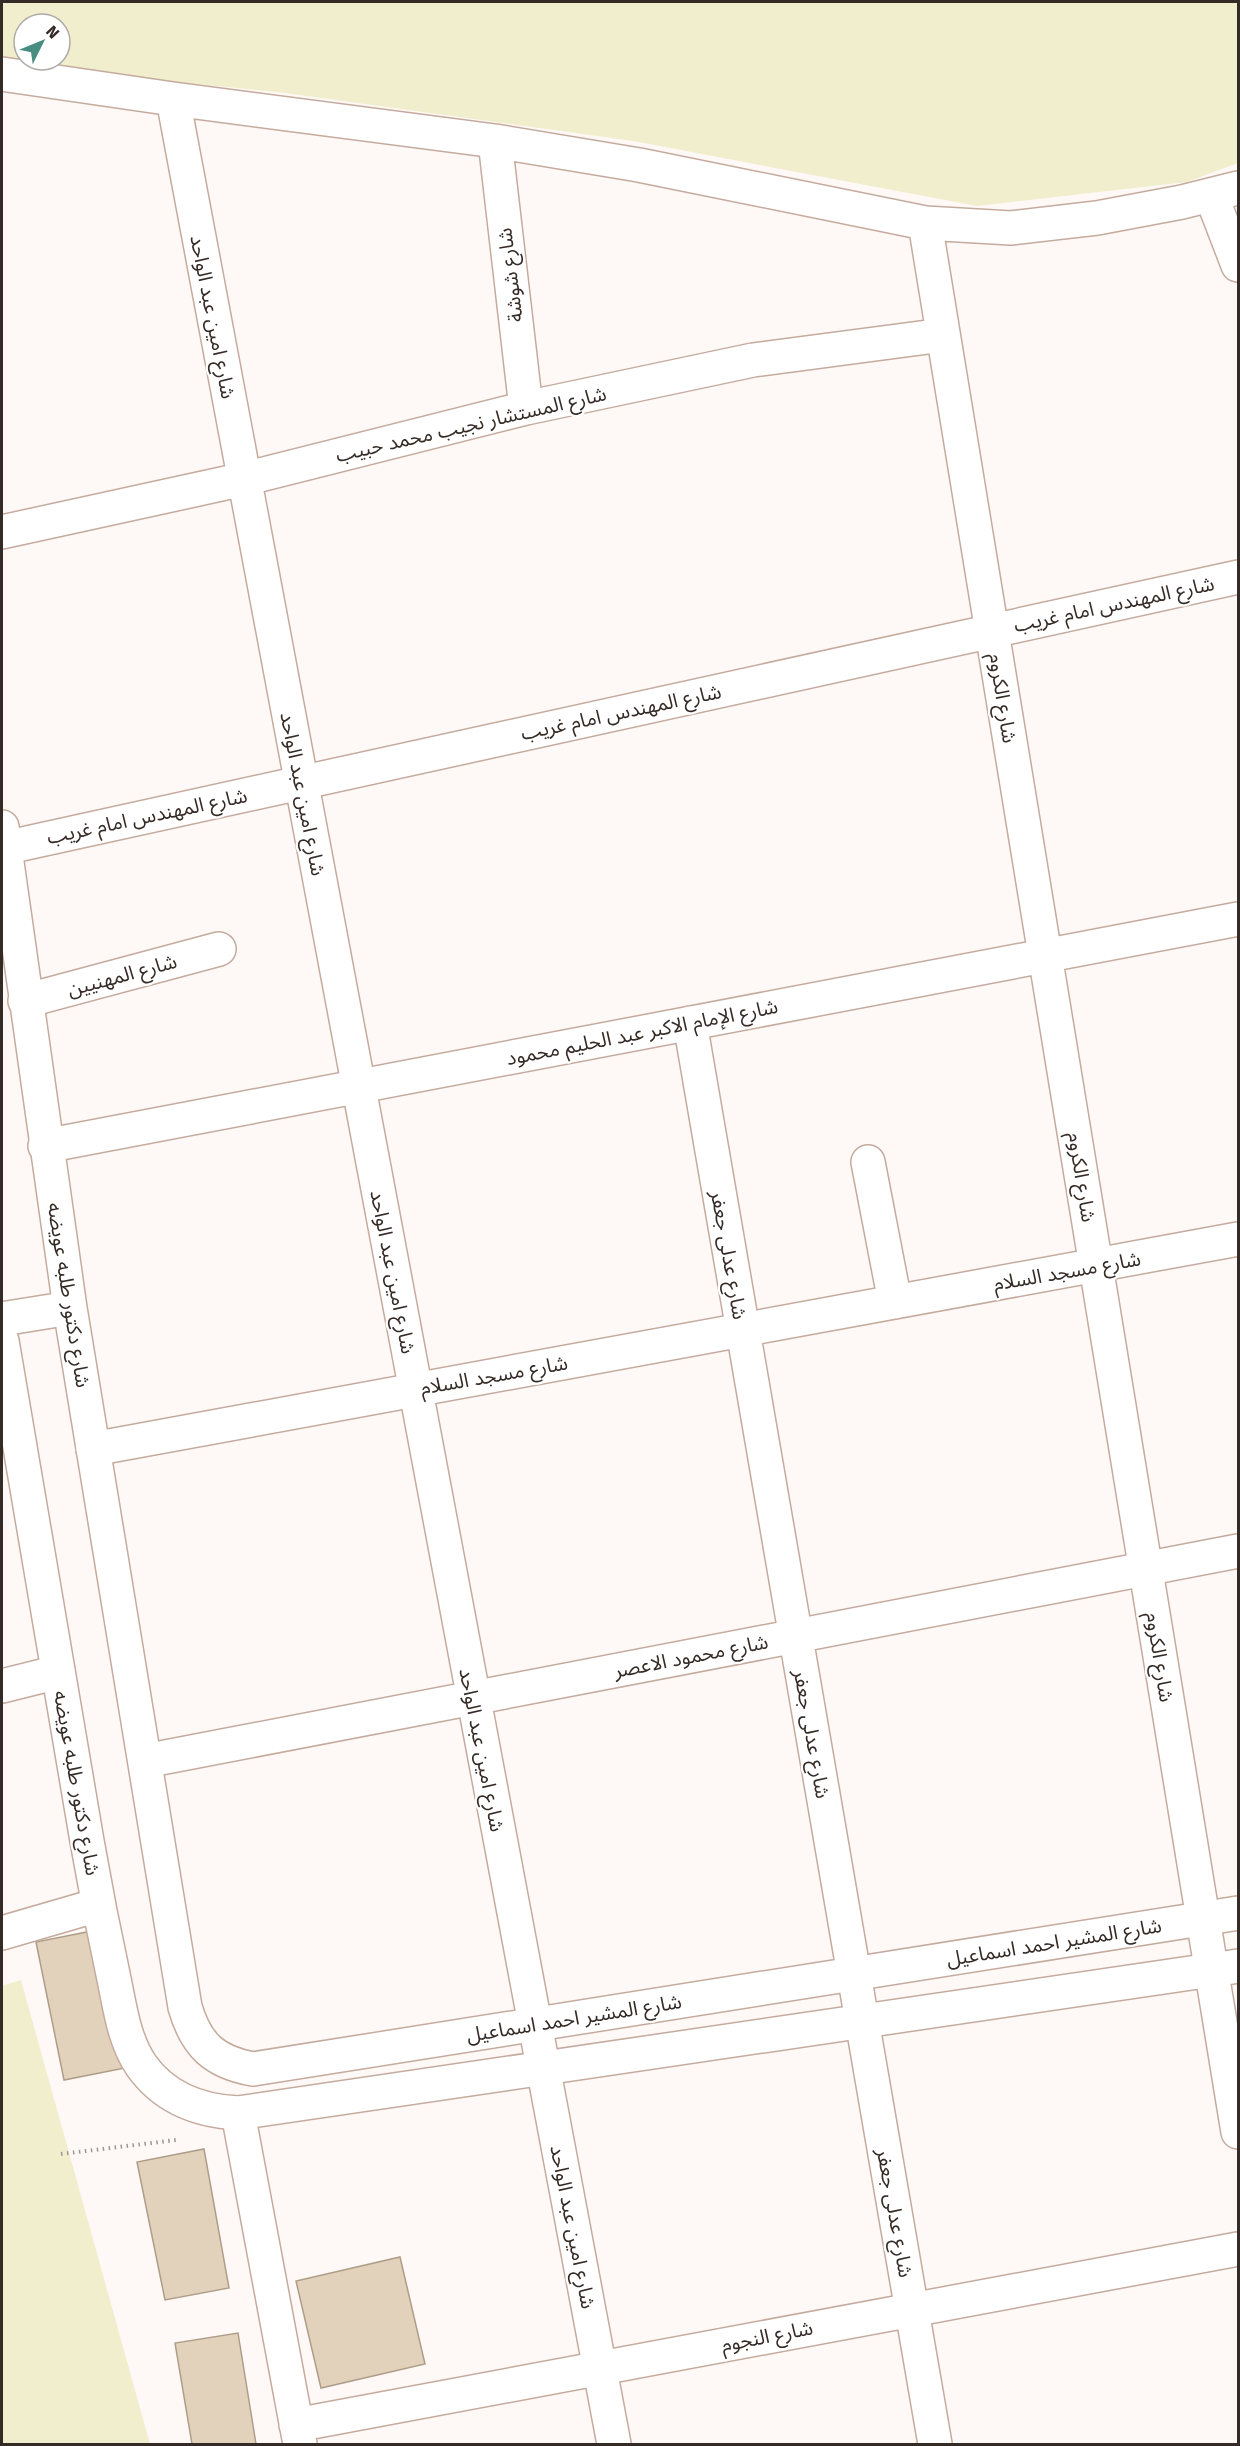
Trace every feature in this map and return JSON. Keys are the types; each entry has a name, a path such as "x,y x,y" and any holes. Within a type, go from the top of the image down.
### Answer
{"street":[{"path":"2,74 172,99 495,141 650,167 925,223 1011,228 1097,218 1225,192 1239,265"},
{"name":"شارع امين عبد الواحد","path":"172,99 614,2445"},
{"name":"شارع شوشة","path":"495,141 526,408"},
{"name":"شارع الكروم","path":"925,223 1204,1918 1225,1968 1239,2132"},
{"name":"شارع المستشار نجيب محمد حبيب","path":"2,532 244,479 526,408 753,360 943,335"},
{"name":"شارع المهندس امام غريب","path":"3,837 301,782 1239,577"},
{"name":"شارع دكتور طلبه عويضه","path":"3,837 45,1146 144,1761"},
{"name":"شارع الإمام الاكبر عبد الحليم محمود","path":"45,1146 1239,919"},
{"name":"شارع المهنيين","path":"25,1001 219,949"},
{"name":"شارع عدلى جعفر","path":"690,1023 935,2445"},
{"path":"868,1162 895,1302"},
{"name":"شارع مسجد السلام","path":"93,1449 1239,1239"},
{"path":"2,1320 70,1308"},
{"name":"شارع دكتور طلبه عويضه","path":"2,1341 9,1430 58,1672 98,1905"},
{"name":"شارع محمود الاعصر","path":"144,1761 1239,1551"},
{"path":"2,1686 58,1672"},
{"name":"شارع المشير احمد اسماعيل","path":"144,1761 185,2007 191,2026 201,2043 216,2056 234,2065 253,2069 1239,1913"},
{"path":"2,1933 98,1905 124,2023 130,2045 141,2064 155,2082 173,2096 240,2123 542,2069 1225,1968"},
{"path":"240,2123 298,2435"},
{"name":"شارع النجوم","path":"298,2435 600,2368 1239,2249"}],"path":[{"path":"61,2154 240,2123"}],"shaded area":[{"path":"2,2 1238,2 1238,163 1187,182 977,206 633,141 285,93 72,71 72,12 12,12 12,65 2,64"},
{"path":"21,1980 150,2444 2,2444 2,1986"}],"building":[{"path":"102,1929 130,2067 64,2080 36,1942"},
{"path":"204,2149 229,2288 165,2300 137,2162"},
{"path":"400,2257 425,2364 321,2388 296,2281"},
{"path":"238,2333 256,2444 192,2444 175,2343"}]}
